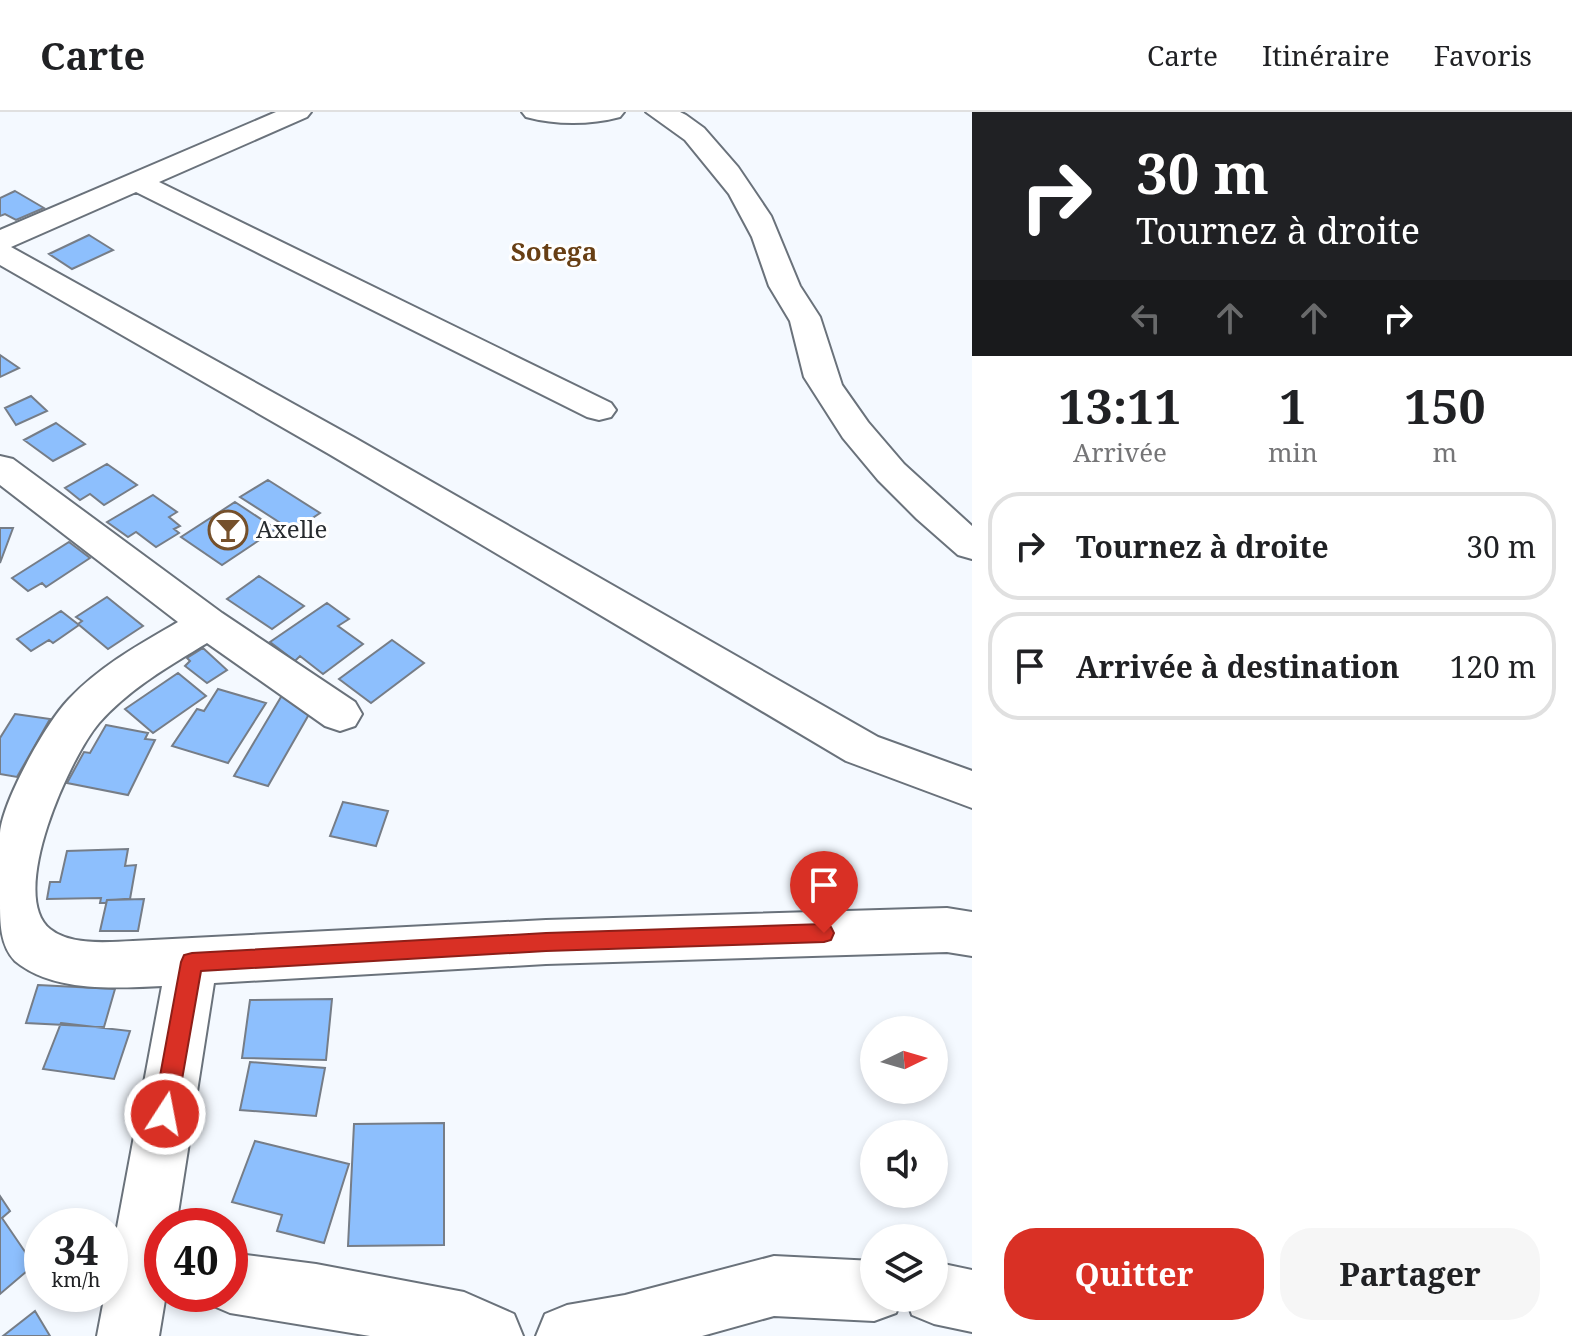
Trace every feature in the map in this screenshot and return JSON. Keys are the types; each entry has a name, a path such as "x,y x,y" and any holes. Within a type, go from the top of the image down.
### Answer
{"street":[{"path":"0,241 298,112"},
{"path":"535,112 584,116 611,112"},
{"path":"659,112 682,123 704,141 749,207 775,254 786,290 804,316 810,332 812,358 823,382 859,436 947,527 972,546"},
{"path":"139,183 599,410"},
{"path":"0,253 342,446 862,749 972,790"},
{"path":"0,467 208,623 340,714"},
{"path":"208,623 127,676 82,712 65,735 31,810 14,857 11,908 20,933 37,949 92,963 192,962 546,942 947,930 972,934"},
{"path":"159,1208 192,962"},
{"path":"248,1286 449,1320 492,1336"},
{"path":"567,1336 625,1326 774,1286 860,1290"},
{"path":"128,1336 144,1289"},
{"path":"948,1296 972,1301"}],"building":[{"path":"15,191 44,208 16,220 5,214 0,216 0,198"},
{"path":"89,235 113,250 72,269 49,254"},
{"path":"0,355 19,368 0,377"},
{"path":"31,396 47,411 16,425 5,408"},
{"path":"56,423 85,444 53,461 24,440"},
{"path":"107,464 137,485 104,505 90,494 80,500 65,488"},
{"path":"268,480 320,513 293,531 240,497"},
{"path":"153,495 177,512 169,517 180,526 174,529 179,533 156,547 136,532 128,537 107,522"},
{"path":"235,502 276,529 222,565 181,537"},
{"path":"0,528 13,528 0,563"},
{"path":"69,542 90,558 46,587 42,583 28,591 12,578"},
{"path":"259,576 304,606 272,629 227,599"},
{"path":"107,597 143,626 108,649 78,624 82,621 76,617"},
{"path":"327,603 349,619 338,626 363,644 323,674 300,656 295,661 270,642"},
{"path":"61,611 79,625 53,643 49,640 31,651 17,639"},
{"path":"392,640 424,663 371,703 339,679"},
{"path":"203,648 227,670 207,683 185,666 190,661 187,658"},
{"path":"178,673 206,696 153,733 125,709"},
{"path":"218,689 266,703 228,763 172,746 197,709 204,711"},
{"path":"284,692 312,709 268,786 234,776"},
{"path":"15,714 50,719 17,777 0,774 0,738"},
{"path":"106,725 148,733 145,739 155,740 128,795 67,783 84,752 90,753"},
{"path":"343,802 388,811 376,846 330,836"},
{"path":"128,849 125,866 136,865 130,899 100,903 101,898 47,899 50,882 60,882 67,851"},
{"path":"144,899 138,931 100,931 107,900"},
{"path":"38,985 115,989 104,1027 26,1023"},
{"path":"332,999 326,1060 242,1058 250,1000"},
{"path":"61,1023 130,1031 114,1079 43,1069"},
{"path":"250,1062 325,1068 316,1116 240,1110"},
{"path":"444,1123 444,1245 348,1246 354,1124"},
{"path":"255,1141 349,1164 324,1243 277,1231 282,1215 232,1202"},
{"path":"0,1196 10,1211 2,1218 24,1250 24,1274 0,1294"},
{"path":"36,1312 50,1336 3,1336"}],"place":[{"name":"Axelle","path":"228,530"}],"district":[{"name":"Sotega","path":"554,252"}],"route":[{"path":"165,1114 192,962 546,942 824,933"}]}
